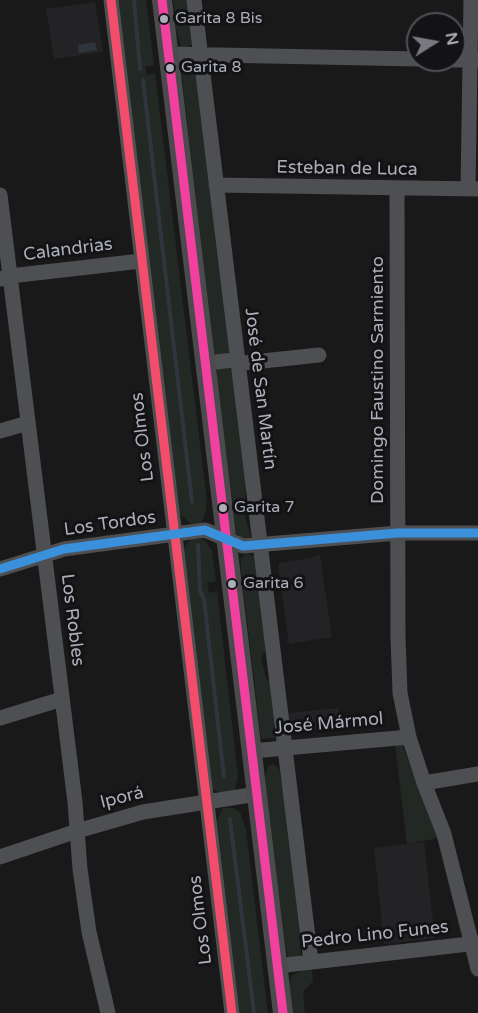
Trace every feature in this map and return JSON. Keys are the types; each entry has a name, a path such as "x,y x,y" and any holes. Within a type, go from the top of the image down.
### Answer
{"main road":[{"path":"162,0 283,1013"}],"street":[{"name":"Los Olmos","path":"111,0 232,1013"},
{"name":"José de San Martín","path":"194,0 311,962"},
{"path":"471,0 474,60 473,189"},
{"path":"169,54 406,59"},
{"name":"Esteban de Luca","path":"216,185 397,190 473,189"},
{"name":"Domingo Faustino Sarmiento","path":"397,190 400,693 409,737 444,834 475,944 478,969"},
{"name":"Los Robles","path":"0,195 5,278 28,423 62,699 80,869 89,932 108,1013"},
{"name":"Calandrias","path":"5,278 141,261"},
{"path":"206,363 237,361 244,363 319,356"},
{"path":"0,431 28,423"},
{"name":"Los Tordos","path":"0,570 64,549 205,530 243,546 398,533 478,533"},
{"path":"0,718 62,699"},
{"name":"José Mármol","path":"252,751 409,737"},
{"path":"424,783 478,774"},
{"name":"Iporá","path":"0,857 143,812 257,794"},
{"name":"Pedro Lino Funes","path":"277,966 475,944"}],"shaded area":[{"path":"117,0 146,0 154,65 145,67 147,75 155,73 207,501 201,523 192,525 180,514"},
{"path":"173,0 187,0 192,44 187,48 181,47 175,25 187,20 185,13 175,13"},
{"path":"95,2 103,52 54,59 46,9"},
{"path":"95,42 97,50 79,53 78,45"},
{"path":"184,64 192,65 197,72 230,342 229,353 226,357 217,359 214,354 181,69"},
{"path":"232,368 246,484 245,516 251,537 240,539 236,531 216,374 217,369"},
{"path":"191,539 204,539 212,550 216,581 207,583 209,593 217,591 238,776 234,792 223,794 213,789 182,551"},
{"path":"247,553 254,556 258,568 266,649 261,659 266,678 270,682 275,738 261,739 241,570 241,558"},
{"path":"320,555 332,637 289,644 278,563"},
{"path":"339,708 341,725 289,731 287,713"},
{"path":"402,744 439,838 407,844 395,746"},
{"path":"273,764 279,768 286,808 301,947 300,956 295,959 288,957 285,942 265,778 268,766"},
{"path":"223,808 233,808 240,812 246,830 268,1013 239,1013 217,820"},
{"path":"424,842 435,938 384,944 374,848"},
{"path":"312,970 313,981 303,992 305,1013 293,1013 289,983 292,975"}],"waterway":[{"path":"134,0 140,69"},
{"path":"143,80 192,502"},
{"path":"198,545 200,591 204,599 224,777"},
{"path":"230,819 254,1013"}],"transit line":[{"path":"111,0 232,1013"},
{"path":"162,0 283,1013"},
{"path":"0,569 64,549 205,530 243,546 398,533 478,533"}],"place":[{"name":"Garita 8 Bis","path":"164,19"},
{"name":"Garita 8","path":"170,68"},
{"name":"Garita 7","path":"223,508"},
{"name":"Garita 6","path":"232,584"}]}
